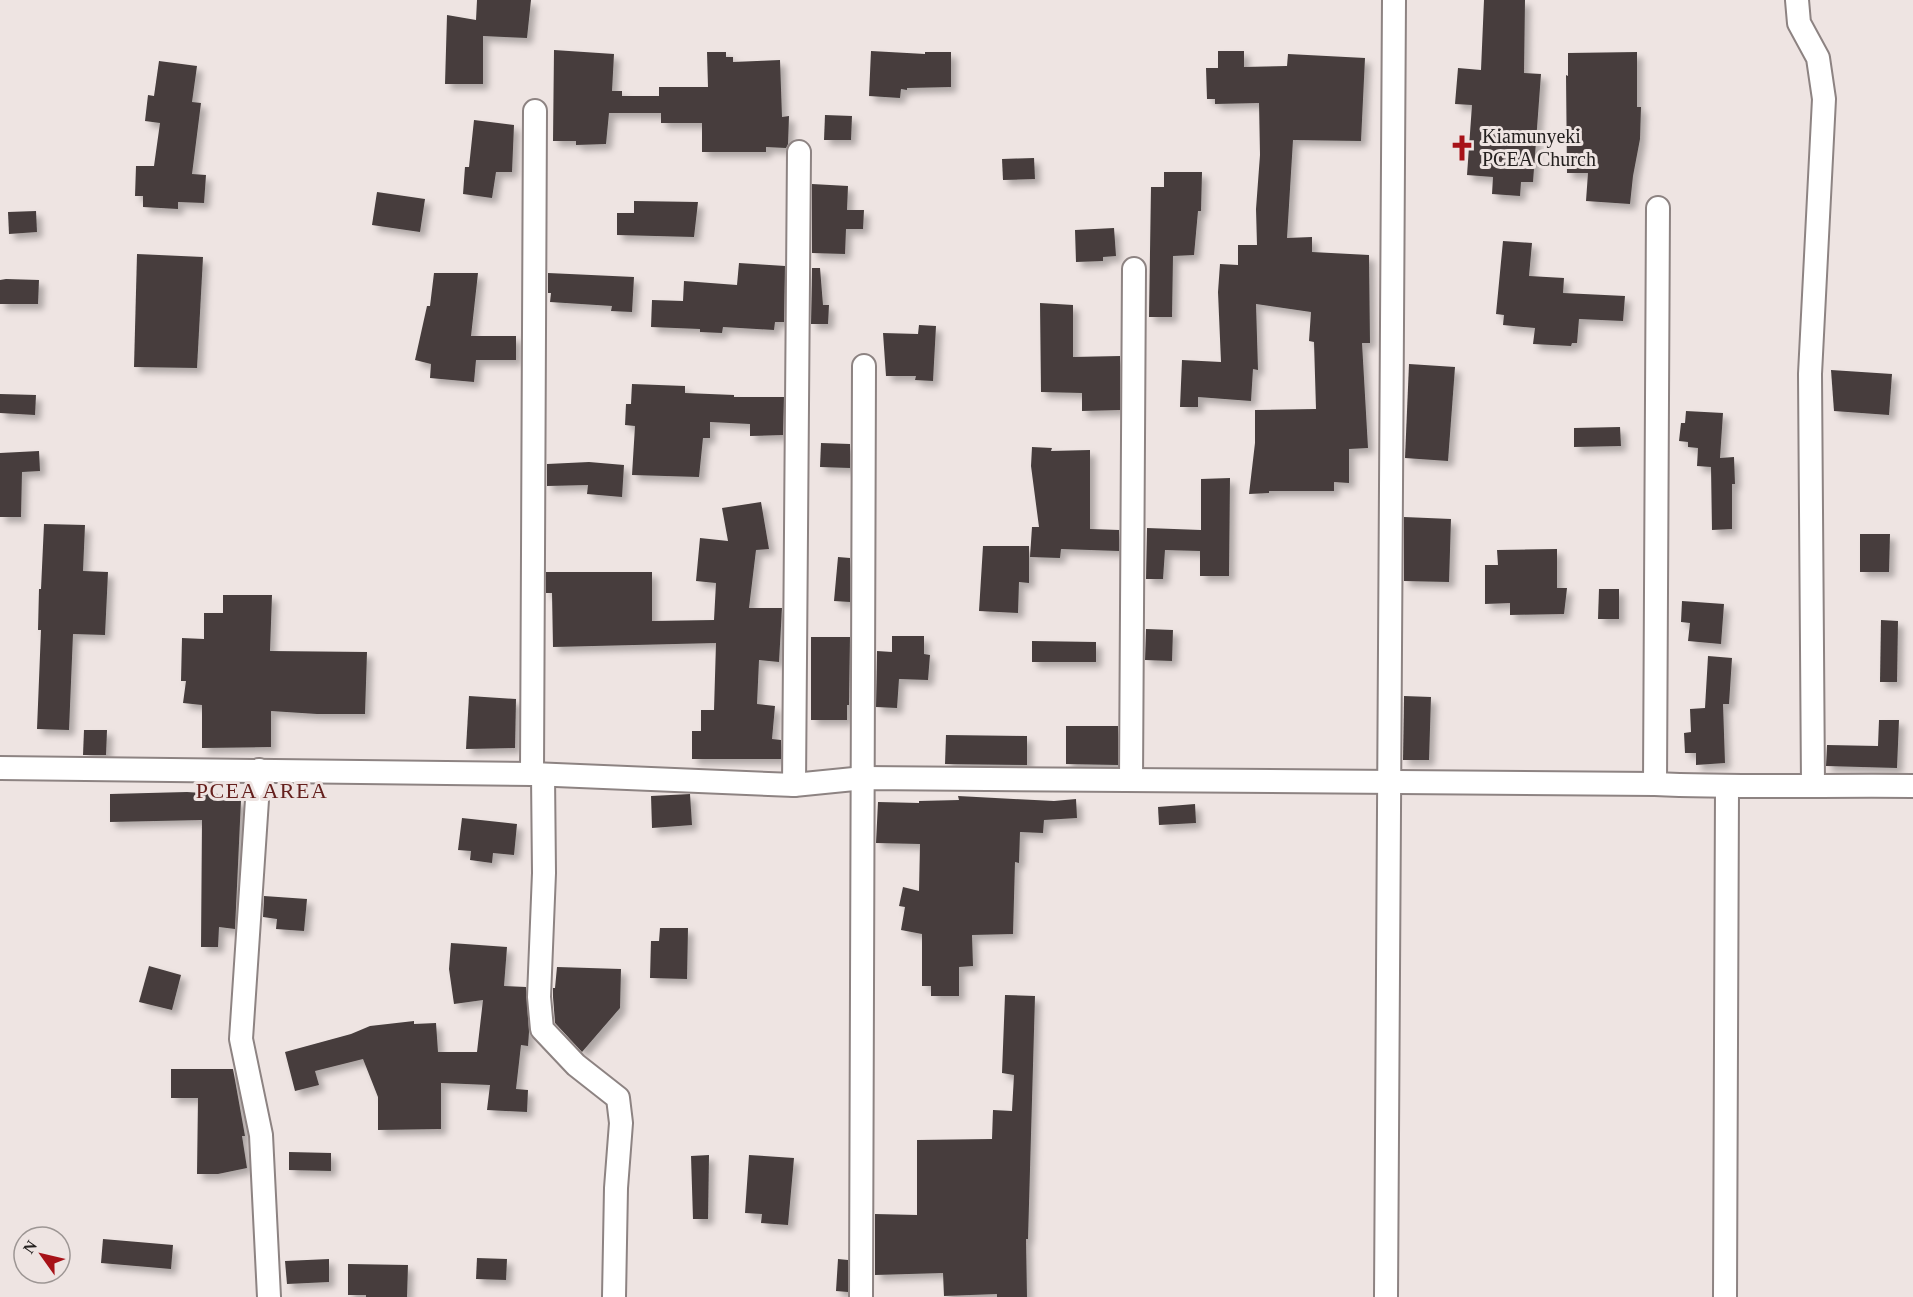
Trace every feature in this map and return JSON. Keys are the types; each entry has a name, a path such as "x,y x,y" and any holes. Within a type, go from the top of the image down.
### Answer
{"street":[{"path":"1386,1297 1394,0"},
{"path":"1797,0 1799,23 1818,58 1824,99 1810,374 1813,785"},
{"path":"535,111 538,775 544,873 539,997 542,1029 576,1065 618,1098 621,1123 616,1188 614,1297"},
{"path":"794,784 799,152"},
{"path":"1654,784 1658,208"},
{"path":"1131,780 1134,269"},
{"path":"861,1297 864,366"},
{"path":"0,768 538,775 794,784 864,778 1654,784 1727,788 1813,785 1913,786"},
{"path":"259,770 241,1039 261,1135 269,1297"},
{"path":"1725,1297 1727,788"}],"building":[{"path":"477,0 531,0 527,38 483,36 483,84 445,84 447,15 476,20"},
{"path":"1484,0 1525,0 1524,73 1541,74 1533,182 1521,182 1520,196 1492,194 1493,177 1467,175 1472,105 1455,104 1458,68 1481,70"},
{"path":"554,50 614,54 612,91 622,91 622,96 659,96 659,87 708,87 707,52 726,52 726,57 733,57 733,62 780,60 782,117 789,116 788,144 786,148 766,147 766,152 702,152 702,123 661,123 661,113 609,113 606,144 576,145 576,141 553,141"},
{"path":"871,51 925,54 925,52 951,52 951,87 901,89 900,98 869,96"},
{"path":"1218,51 1244,51 1244,67 1287,66 1288,54 1365,58 1361,141 1293,140 1287,238 1312,237 1312,252 1369,255 1370,343 1362,343 1368,448 1349,449 1349,483 1334,482 1334,491 1269,491 1269,493 1249,494 1255,443 1255,410 1316,409 1314,342 1309,341 1311,312 1256,304 1258,370 1253,369 1251,401 1198,397 1198,407 1180,407 1182,360 1221,362 1218,292 1220,264 1238,265 1238,245 1257,245 1259,103 1215,104 1215,99 1207,99 1206,68 1218,68"},
{"path":"1637,52 1637,107 1641,107 1640,139 1630,204 1586,201 1588,173 1567,173 1566,75 1568,76 1568,53"},
{"path":"159,61 197,66 192,102 201,103 192,174 206,175 204,203 178,202 178,209 143,207 143,196 135,196 136,166 154,166 160,123 145,121 148,95 154,96"},
{"path":"825,115 852,116 851,140 824,140"},
{"path":"474,120 514,125 512,172 496,172 492,198 463,194 465,167 469,167"},
{"path":"1034,158 1035,179 1003,180 1002,159"},
{"path":"1164,172 1202,172 1201,211 1198,211 1194,255 1173,256 1172,317 1149,317 1151,187 1164,187"},
{"path":"812,184 848,186 847,210 864,210 863,229 846,229 845,254 812,253"},
{"path":"377,192 425,199 420,232 372,225"},
{"path":"634,201 698,202 694,237 617,235 617,213 634,213"},
{"path":"36,211 37,232 9,234 8,212"},
{"path":"1114,228 1116,256 1103,257 1103,261 1076,262 1075,230"},
{"path":"1503,241 1532,243 1529,276 1564,278 1563,293 1625,296 1623,321 1579,319 1577,343 1572,343 1571,346 1533,344 1535,328 1503,325 1504,315 1496,314"},
{"path":"137,254 203,257 197,368 134,367"},
{"path":"739,263 785,266 784,322 775,322 774,330 723,327 722,333 700,332 700,329 651,327 652,300 683,301 684,281 737,285"},
{"path":"812,268 820,268 823,305 829,305 828,324 811,324"},
{"path":"434,273 478,273 471,336 516,336 516,360 476,360 474,382 430,378 431,364 415,360 427,306 430,306"},
{"path":"548,273 634,277 632,312 611,311 612,306 550,302"},
{"path":"0,280 39,280 38,304 0,304"},
{"path":"1040,303 1073,305 1073,357 1120,356 1120,410 1082,411 1082,393 1041,392"},
{"path":"919,325 936,326 933,381 915,380 916,376 886,376 883,333 918,334"},
{"path":"1409,364 1455,367 1448,461 1405,458"},
{"path":"1831,370 1892,374 1889,415 1834,411"},
{"path":"632,384 685,386 685,393 734,395 734,397 784,397 783,435 750,436 750,424 710,422 710,438 703,438 699,477 632,475 635,426 625,425 626,404 631,404"},
{"path":"0,394 36,395 35,415 0,413"},
{"path":"1686,411 1723,413 1720,458 1734,457 1732,529 1712,530 1711,467 1697,466 1698,448 1688,447 1688,442 1679,441 1681,423 1685,423"},
{"path":"1620,427 1621,446 1574,447 1574,428"},
{"path":"821,443 850,444 850,468 820,467"},
{"path":"1032,447 1052,448 1051,451 1090,450 1090,529 1119,530 1119,551 1061,549 1060,558 1030,557 1032,527 1039,527 1031,466"},
{"path":"39,451 40,471 22,472 21,517 0,517 0,453"},
{"path":"589,462 624,465 622,497 587,494 588,485 547,486 547,464"},
{"path":"1230,478 1229,576 1200,576 1200,551 1165,550 1163,579 1146,579 1147,528 1201,530 1201,479"},
{"path":"761,502 769,549 756,550 749,608 782,608 779,662 759,660 757,704 775,706 772,739 781,740 781,759 692,759 692,731 701,731 701,710 714,710 716,643 553,647 552,593 546,593 546,572 652,572 652,621 714,620 716,583 696,581 700,538 728,541 722,508"},
{"path":"1404,517 1451,519 1449,582 1404,581"},
{"path":"44,524 85,525 83,571 108,572 105,635 73,634 69,730 37,729 41,630 38,630 39,589 41,589"},
{"path":"1860,534 1890,534 1889,572 1860,572"},
{"path":"983,546 1029,546 1029,583 1019,582 1018,613 979,611"},
{"path":"1557,549 1557,588 1567,588 1564,614 1510,615 1510,603 1485,604 1485,565 1498,565 1497,550"},
{"path":"838,557 850,558 850,602 834,601"},
{"path":"1599,589 1619,589 1619,619 1598,619"},
{"path":"223,595 272,595 270,651 367,652 365,714 271,711 271,747 202,748 202,705 183,703 186,681 181,681 182,638 204,639 204,613 223,613"},
{"path":"1682,601 1724,604 1721,644 1688,641 1690,623 1681,622"},
{"path":"1881,620 1898,621 1897,682 1880,682"},
{"path":"1146,629 1173,630 1172,661 1145,660"},
{"path":"892,636 924,636 924,654 930,655 928,680 899,679 897,708 876,707 877,651 892,652"},
{"path":"811,637 850,637 847,720 811,720"},
{"path":"1032,641 1096,642 1096,662 1032,662"},
{"path":"1708,656 1732,658 1729,704 1723,704 1725,763 1696,765 1696,753 1685,753 1684,733 1691,732 1690,709 1705,708"},
{"path":"469,696 516,699 515,748 466,749"},
{"path":"1404,696 1431,697 1429,760 1403,760"},
{"path":"1879,720 1899,720 1897,768 1826,766 1827,745 1878,746"},
{"path":"1066,726 1118,726 1118,765 1066,764"},
{"path":"84,730 107,730 106,755 83,755"},
{"path":"946,735 1027,736 1027,765 945,764"},
{"path":"187,792 218,794 218,799 241,800 235,929 219,927 218,947 201,947 202,820 110,822 110,794"},
{"path":"690,794 692,825 652,828 651,796"},
{"path":"958,796 1054,801 1076,799 1077,818 1044,820 1043,833 1020,832 1019,863 1015,862 1013,934 972,935 973,966 959,967 959,996 931,996 931,986 922,986 922,934 901,930 905,907 899,906 903,887 919,891 920,844 876,843 878,802 919,803 919,801 959,800"},
{"path":"1195,804 1196,823 1159,825 1158,807"},
{"path":"462,818 517,824 514,855 493,853 492,863 470,860 471,851 458,850"},
{"path":"264,896 307,899 304,931 276,929 277,919 263,917"},
{"path":"660,928 688,928 687,979 650,978 651,941 659,941"},
{"path":"451,943 507,947 504,986 526,987 528,1046 521,1045 516,1089 528,1090 527,1112 487,1110 490,1085 441,1083 441,1129 378,1130 378,1097 363,1059 315,1071 319,1085 295,1091 285,1052 351,1034 370,1026 414,1021 414,1024 436,1023 438,1052 477,1052 483,1000 454,1004 449,969"},
{"path":"149,966 181,975 172,1010 139,1002"},
{"path":"557,967 621,969 620,1008 582,1052 555,1023 553,988 555,988"},
{"path":"1005,995 1035,996 1028,1239 1026,1239 1027,1297 997,1297 997,1294 944,1296 943,1273 875,1275 875,1214 917,1215 917,1140 992,1139 993,1110 1012,1111 1014,1075 1002,1073"},
{"path":"171,1069 233,1069 245,1136 242,1136 247,1168 218,1174 197,1174 198,1098 171,1098"},
{"path":"289,1152 331,1153 331,1171 289,1170"},
{"path":"709,1155 708,1219 693,1219 691,1156"},
{"path":"749,1155 794,1158 788,1225 761,1223 762,1214 745,1213"},
{"path":"103,1239 173,1245 171,1269 101,1263"},
{"path":"477,1258 507,1259 506,1280 476,1279"},
{"path":"329,1259 329,1282 287,1284 285,1261"},
{"path":"838,1259 848,1260 848,1292 836,1291"},
{"path":"348,1264 408,1265 407,1297 348,1295"}],"place":[{"name":"Kiamunyeki PCEA Church","path":"1462,148"}],"district":[{"name":"PCEA AREA","path":"262,790"}]}
